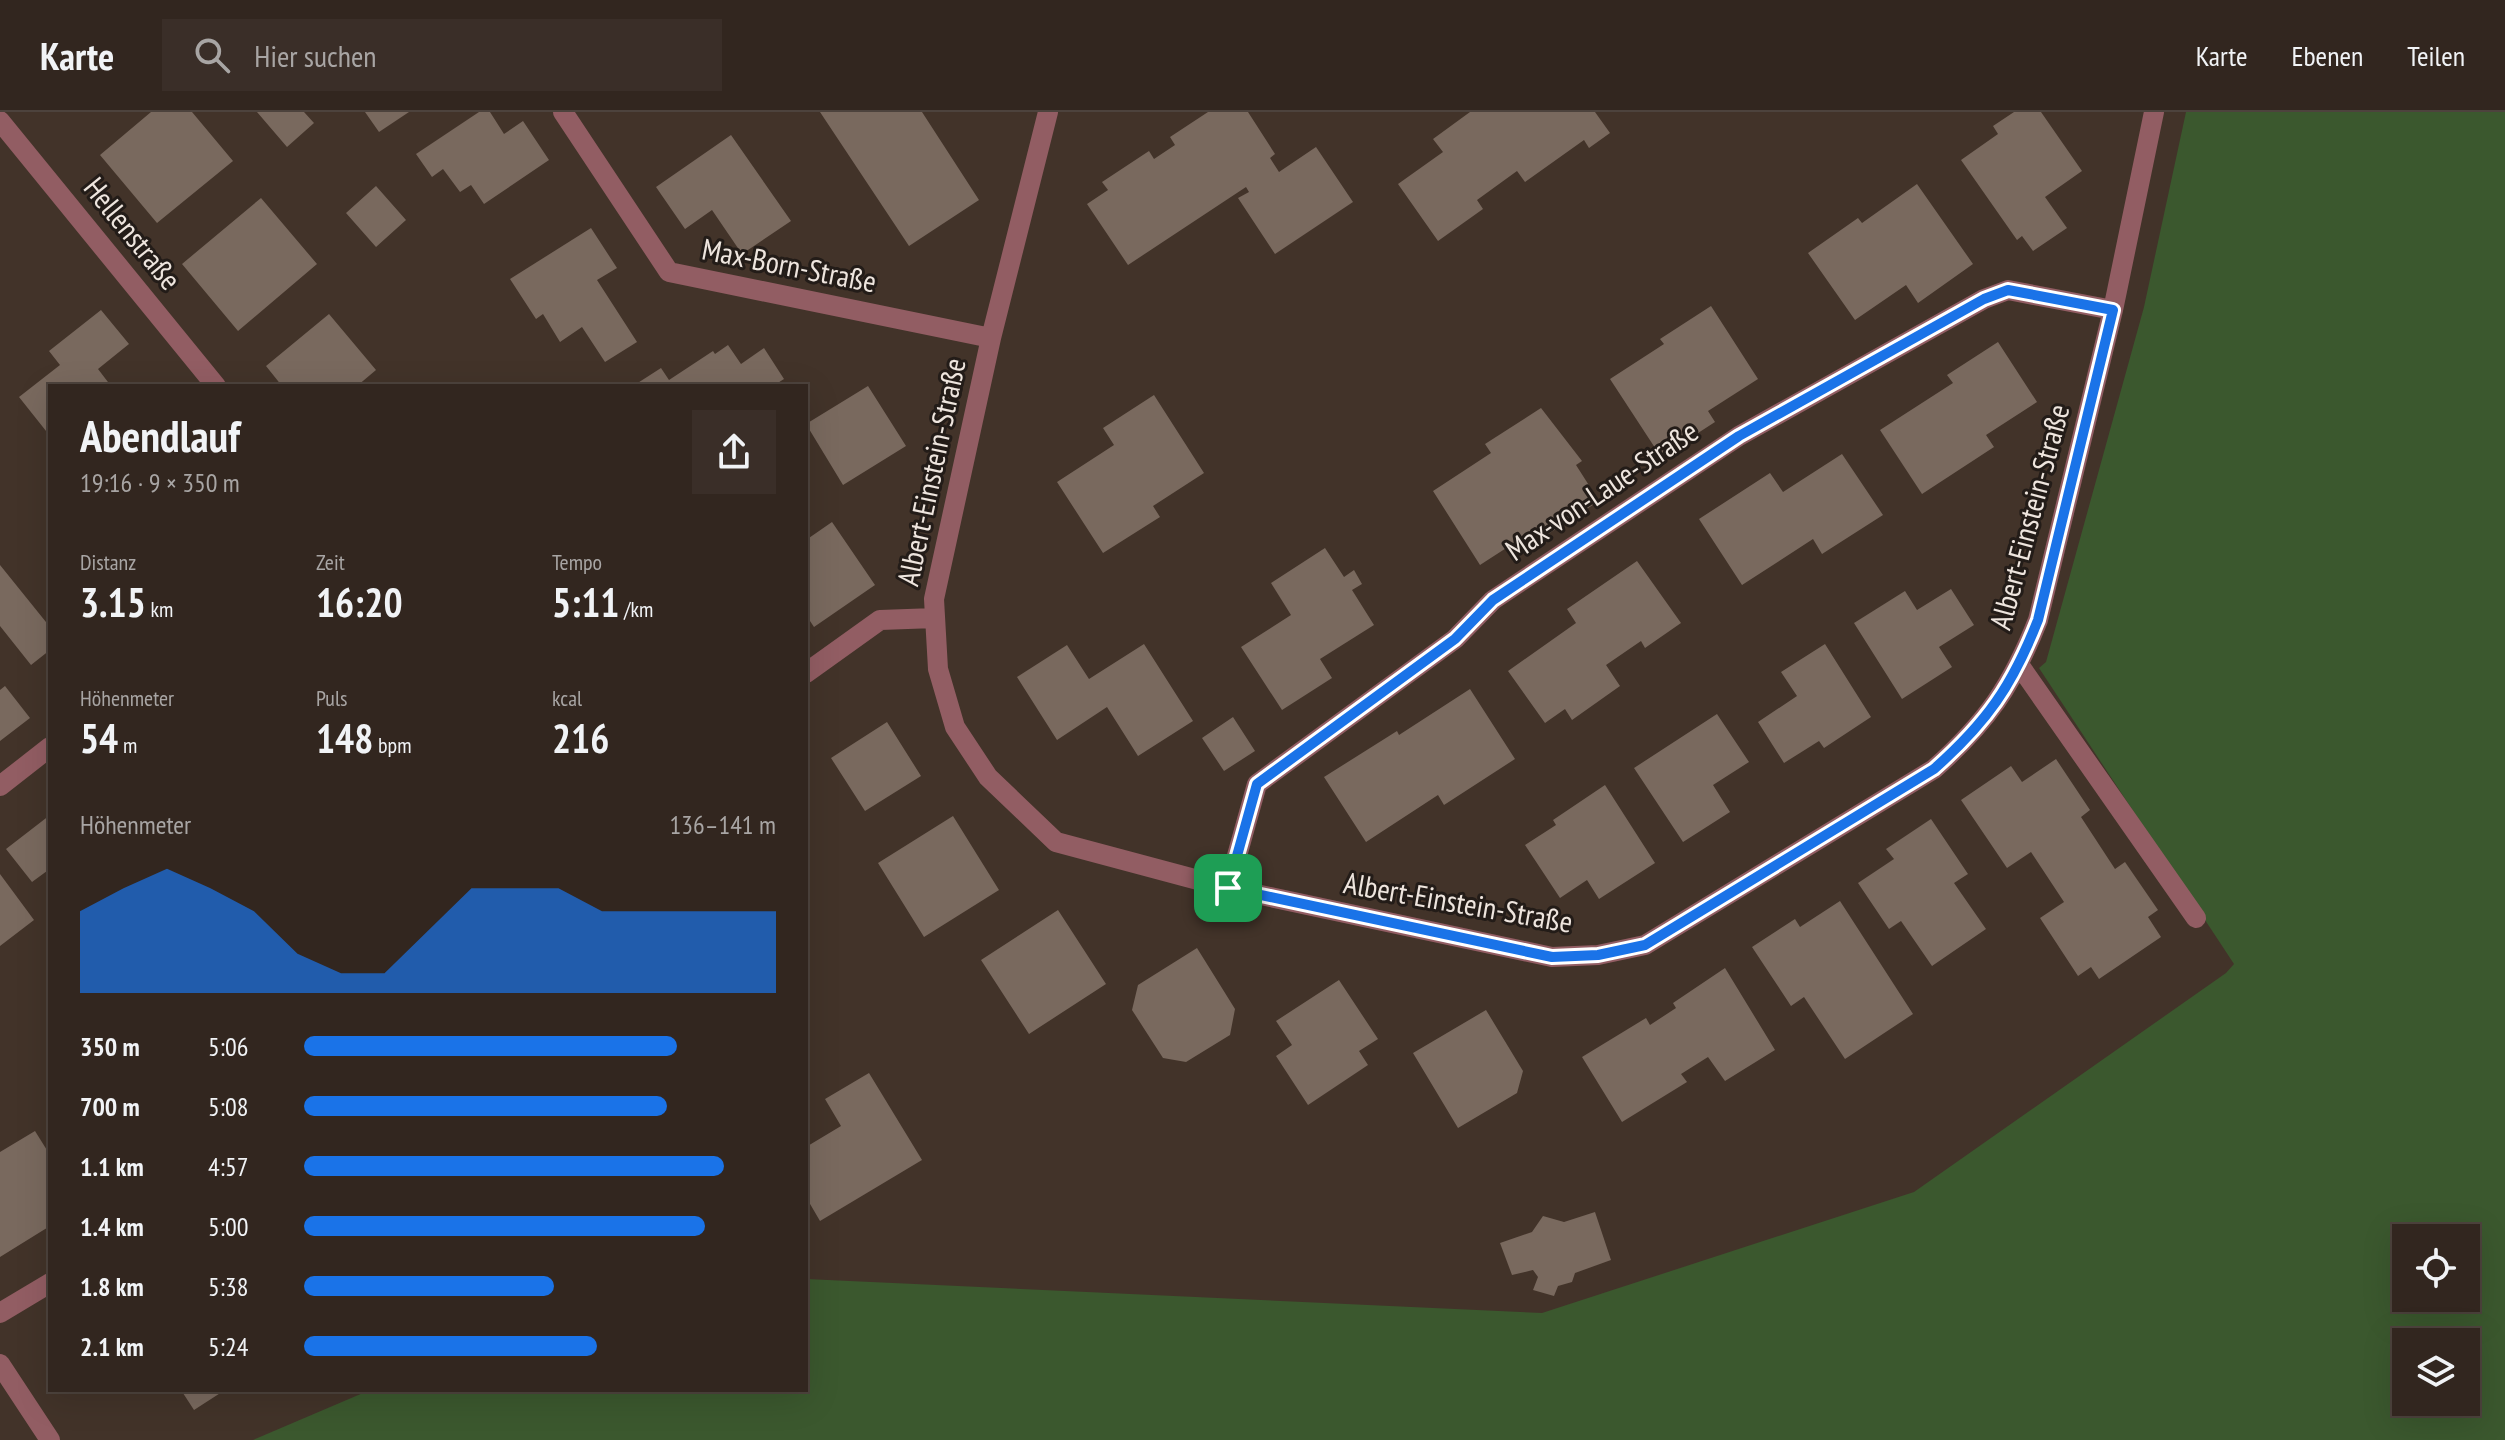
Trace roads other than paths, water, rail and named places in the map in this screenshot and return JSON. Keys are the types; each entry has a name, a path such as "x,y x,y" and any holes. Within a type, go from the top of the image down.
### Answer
{"street":[{"name":"Max-Born-Straße","path":"563,112 669,272 991,338"},
{"name":"Albert-Einstein-Straße","path":"1048,112 991,338 934,599 938,669 955,727 988,777 1056,842 1228,888 1552,957 1598,955 1645,945 1934,769 1976,732 2020,666 2038,620 2113,310 2154,112"},
{"name":"Hellenstraße","path":"0,121 214,384"},
{"name":"Max-von-Laue-Straße","path":"1228,888 1257,784 1455,639 1493,600 1739,436 1984,299 2008,290 2113,310"},
{"path":"808,672 880,620 935,618"},
{"path":"2020,666 2196,918"},
{"path":"0,786 48,749"},
{"path":"0,1313 48,1284"},
{"path":"0,1364 50,1440"}]}
